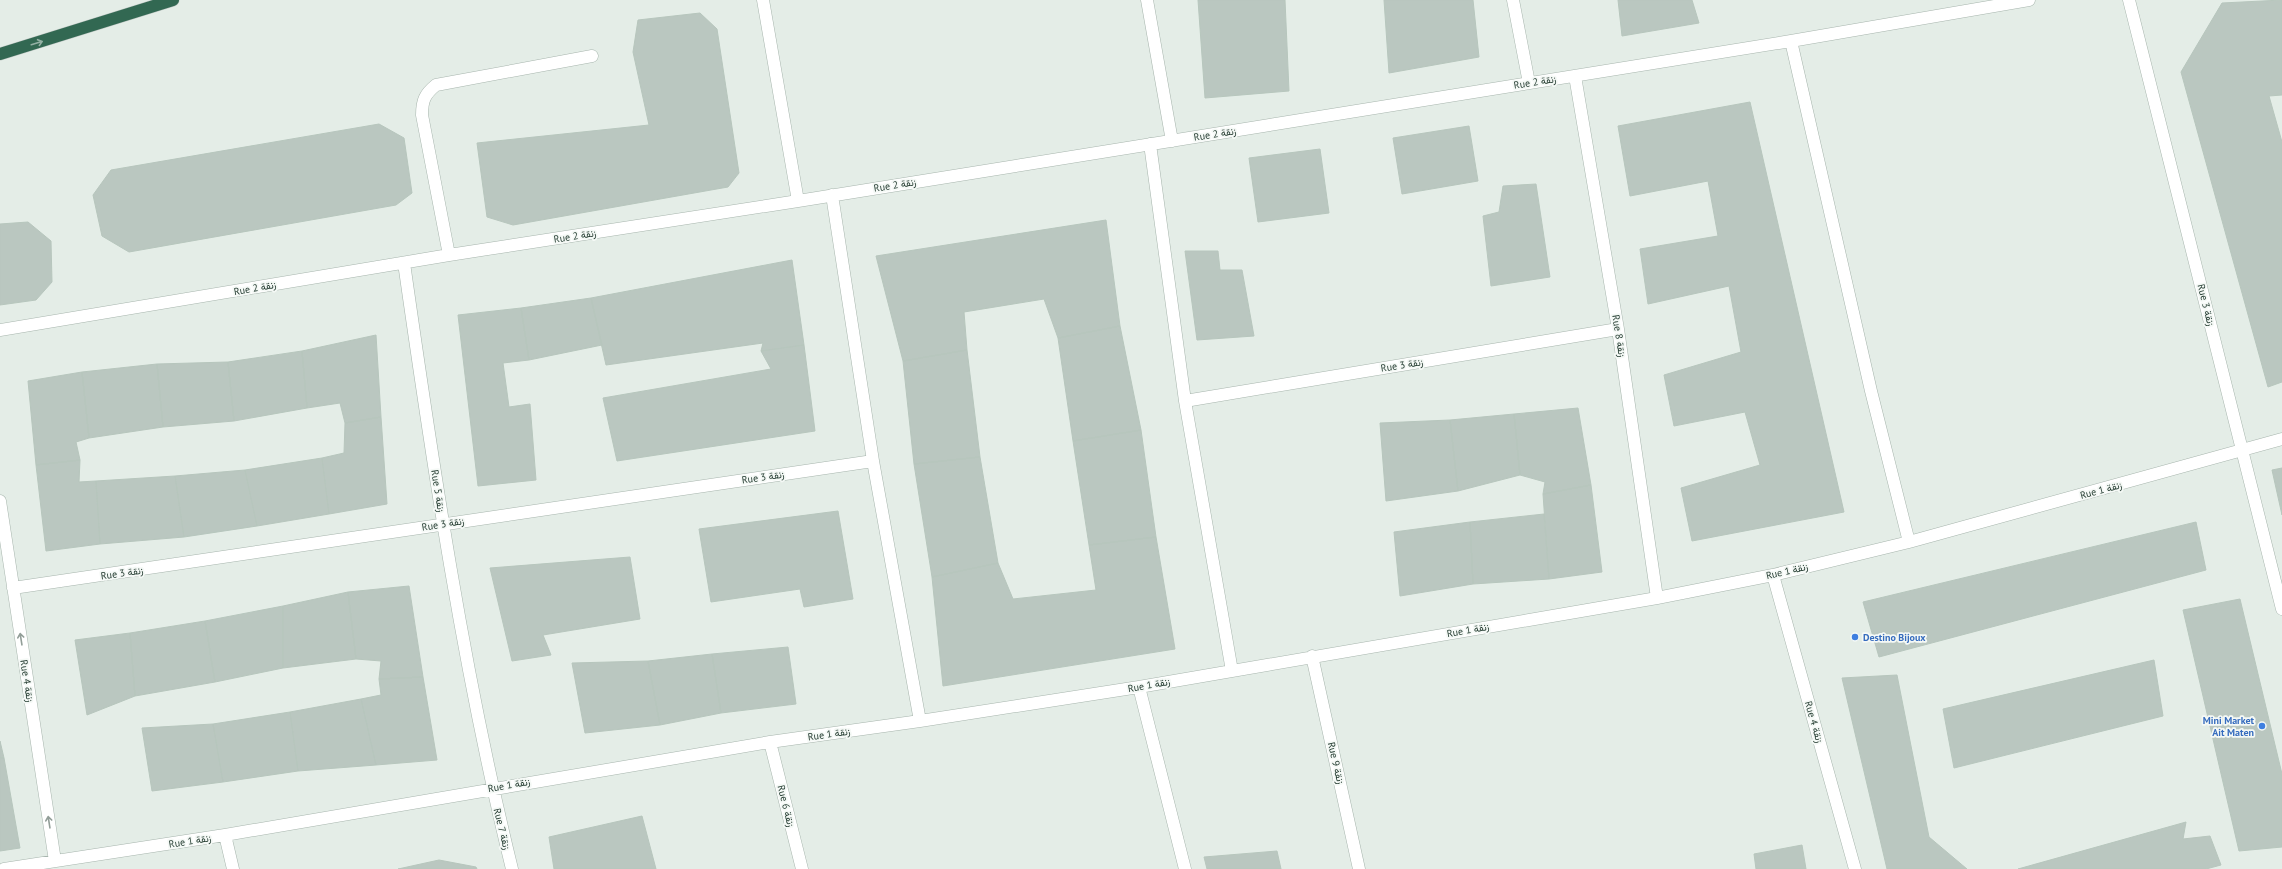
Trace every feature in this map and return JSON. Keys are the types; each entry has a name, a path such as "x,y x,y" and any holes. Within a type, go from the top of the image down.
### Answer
{"highway":[{"path":"0,54 173,0"}],"street":[{"path":"764,0 798,201"},
{"path":"1147,0 1172,141"},
{"path":"1513,0 1530,83"},
{"name":"Rue 2 زنقة","path":"0,330 449,255 798,201 1575,76 2028,0"},
{"name":"Rue 3 زنقة","path":"2129,0 2282,609"},
{"path":"1790,41 1871,391 1909,542"},
{"path":"449,255 422,115 422,102 427,93 436,85 592,56"},
{"name":"Rue 8 زنقة","path":"1575,76 1618,329 1657,598"},
{"path":"1150,144 1185,401 1232,671"},
{"path":"832,195 872,461 920,721"},
{"name":"Rue 5 زنقة","path":"404,263 443,524 492,788"},
{"name":"Rue 3 زنقة","path":"1185,401 1618,329"},
{"name":"Rue 1 زنقة","path":"4,869 225,835 492,788 770,742 920,721 1139,687 1312,656 1657,598 1773,575 1909,542 2282,439"},
{"name":"Rue 3 زنقة","path":"13,588 872,461"},
{"name":"Rue 4 زنقة","path":"0,501 55,861"},
{"name":"Rue 4 زنقة","path":"1773,575 1855,869"},
{"name":"Rue 9 زنقة","path":"1312,656 1359,869"},
{"path":"1139,687 1185,869"},
{"name":"Rue 6 زنقة","path":"770,742 802,869"},
{"name":"Rue 7 زنقة","path":"492,788 512,869"},
{"path":"225,835 233,869"}],"building":[{"path":"1198,0 1285,0 1289,91 1205,98"},
{"path":"1384,0 1473,0 1479,57 1389,73"},
{"path":"1618,0 1692,0 1699,23 1622,36"},
{"path":"2282,0 2282,95 2269,96 2282,142 2282,382 2268,387 2181,72 2222,3"},
{"path":"700,13 717,29 739,173 728,187 513,225 487,217 477,143 649,125 633,52 638,20"},
{"path":"1750,102 1844,512 1692,541 1681,488 1760,465 1745,412 1674,426 1664,375 1741,352 1729,286 1648,304 1640,249 1718,236 1708,181 1630,196 1618,126"},
{"path":"379,124 404,138 412,193 396,205 129,252 102,236 93,195 111,170"},
{"path":"1469,126 1478,181 1402,194 1393,138"},
{"path":"1320,149 1329,213 1258,222 1249,158"},
{"path":"1536,184 1550,277 1491,286 1483,216 1499,212 1503,186"},
{"path":"1106,220 1120,326 1058,338 1044,299 964,312 967,350 903,361 876,256"},
{"path":"28,222 51,241 52,282 36,300 0,305 0,224"},
{"path":"1185,251 1218,251 1220,270 1242,270 1254,336 1197,340"},
{"path":"792,260 804,345 761,351 763,343 606,365 591,298"},
{"path":"591,298 602,345 529,360 521,308"},
{"path":"521,308 529,360 503,363 509,407 530,404 536,480 478,486 458,315"},
{"path":"1120,326 1141,430 1073,441 1058,338"},
{"path":"376,335 381,417 345,423 340,403 307,408 302,351"},
{"path":"804,345 815,431 617,461 603,398 771,369 761,351"},
{"path":"967,350 980,457 914,464 903,361"},
{"path":"302,351 307,408 234,421 228,362"},
{"path":"228,362 234,421 163,427 157,364"},
{"path":"157,364 163,427 89,438 82,372"},
{"path":"82,372 89,438 76,442 80,460 36,465 28,381"},
{"path":"1578,408 1591,485 1543,494 1545,482 1520,475 1514,414"},
{"path":"1514,414 1520,475 1458,491 1450,420"},
{"path":"381,417 387,504 329,514 322,458 344,453 345,423"},
{"path":"1450,420 1458,491 1386,501 1380,423"},
{"path":"1141,430 1156,537 1089,545 1073,441"},
{"path":"980,457 998,563 932,577 914,464"},
{"path":"322,458 329,514 257,526 245,470"},
{"path":"80,460 79,482 96,481 100,544 46,551 36,465"},
{"path":"2282,468 2282,515 2272,470"},
{"path":"245,470 257,526 184,537 175,476"},
{"path":"175,476 184,537 100,544 96,481"},
{"path":"1591,485 1602,572 1549,579 1543,494"},
{"path":"838,511 853,599 804,607 800,589 711,602 699,529"},
{"path":"1544,514 1549,579 1473,584 1470,522"},
{"path":"1470,522 1473,584 1400,596 1394,532"},
{"path":"2196,522 2206,570 1879,657 1863,602"},
{"path":"1156,537 1175,649 943,686 932,577 998,563 1013,599 1096,590 1089,545"},
{"path":"630,557 640,619 543,635 551,655 512,661 490,568"},
{"path":"409,586 423,677 379,679 381,661 356,659 348,592"},
{"path":"348,592 356,659 283,668 283,606"},
{"path":"2240,599 2282,774 2282,847 2239,851 2183,610"},
{"path":"283,606 283,668 215,682 205,621"},
{"path":"205,621 215,682 135,696 130,633"},
{"path":"130,633 135,696 87,715 75,640"},
{"path":"788,647 796,704 721,713 712,654"},
{"path":"712,654 721,713 660,725 648,661"},
{"path":"2154,660 2163,716 1954,768 1943,709"},
{"path":"648,661 660,725 585,733 572,663"},
{"path":"1897,675 1929,837 1967,869 1887,869 1842,678"},
{"path":"423,677 437,760 376,765 361,699 381,695 379,679"},
{"path":"361,699 376,765 298,771 290,712"},
{"path":"290,712 298,771 223,782 213,724"},
{"path":"213,724 223,782 152,791 142,728"},
{"path":"0,741 4,758 0,758"},
{"path":"0,758 4,758 20,848 0,851"},
{"path":"642,816 656,869 554,869 549,837"},
{"path":"2186,822 2183,839 2210,836 2221,865 2206,869 2018,869"},
{"path":"1802,845 1806,869 1756,869 1754,854"},
{"path":"1277,851 1281,869 1207,869 1204,857"},
{"path":"439,860 476,867 477,869 398,869"}],"place":[{"name":"Destino Bijoux","path":"1855,637"},
{"name":"Mini Market Ait Maten","path":"2262,726"}]}
